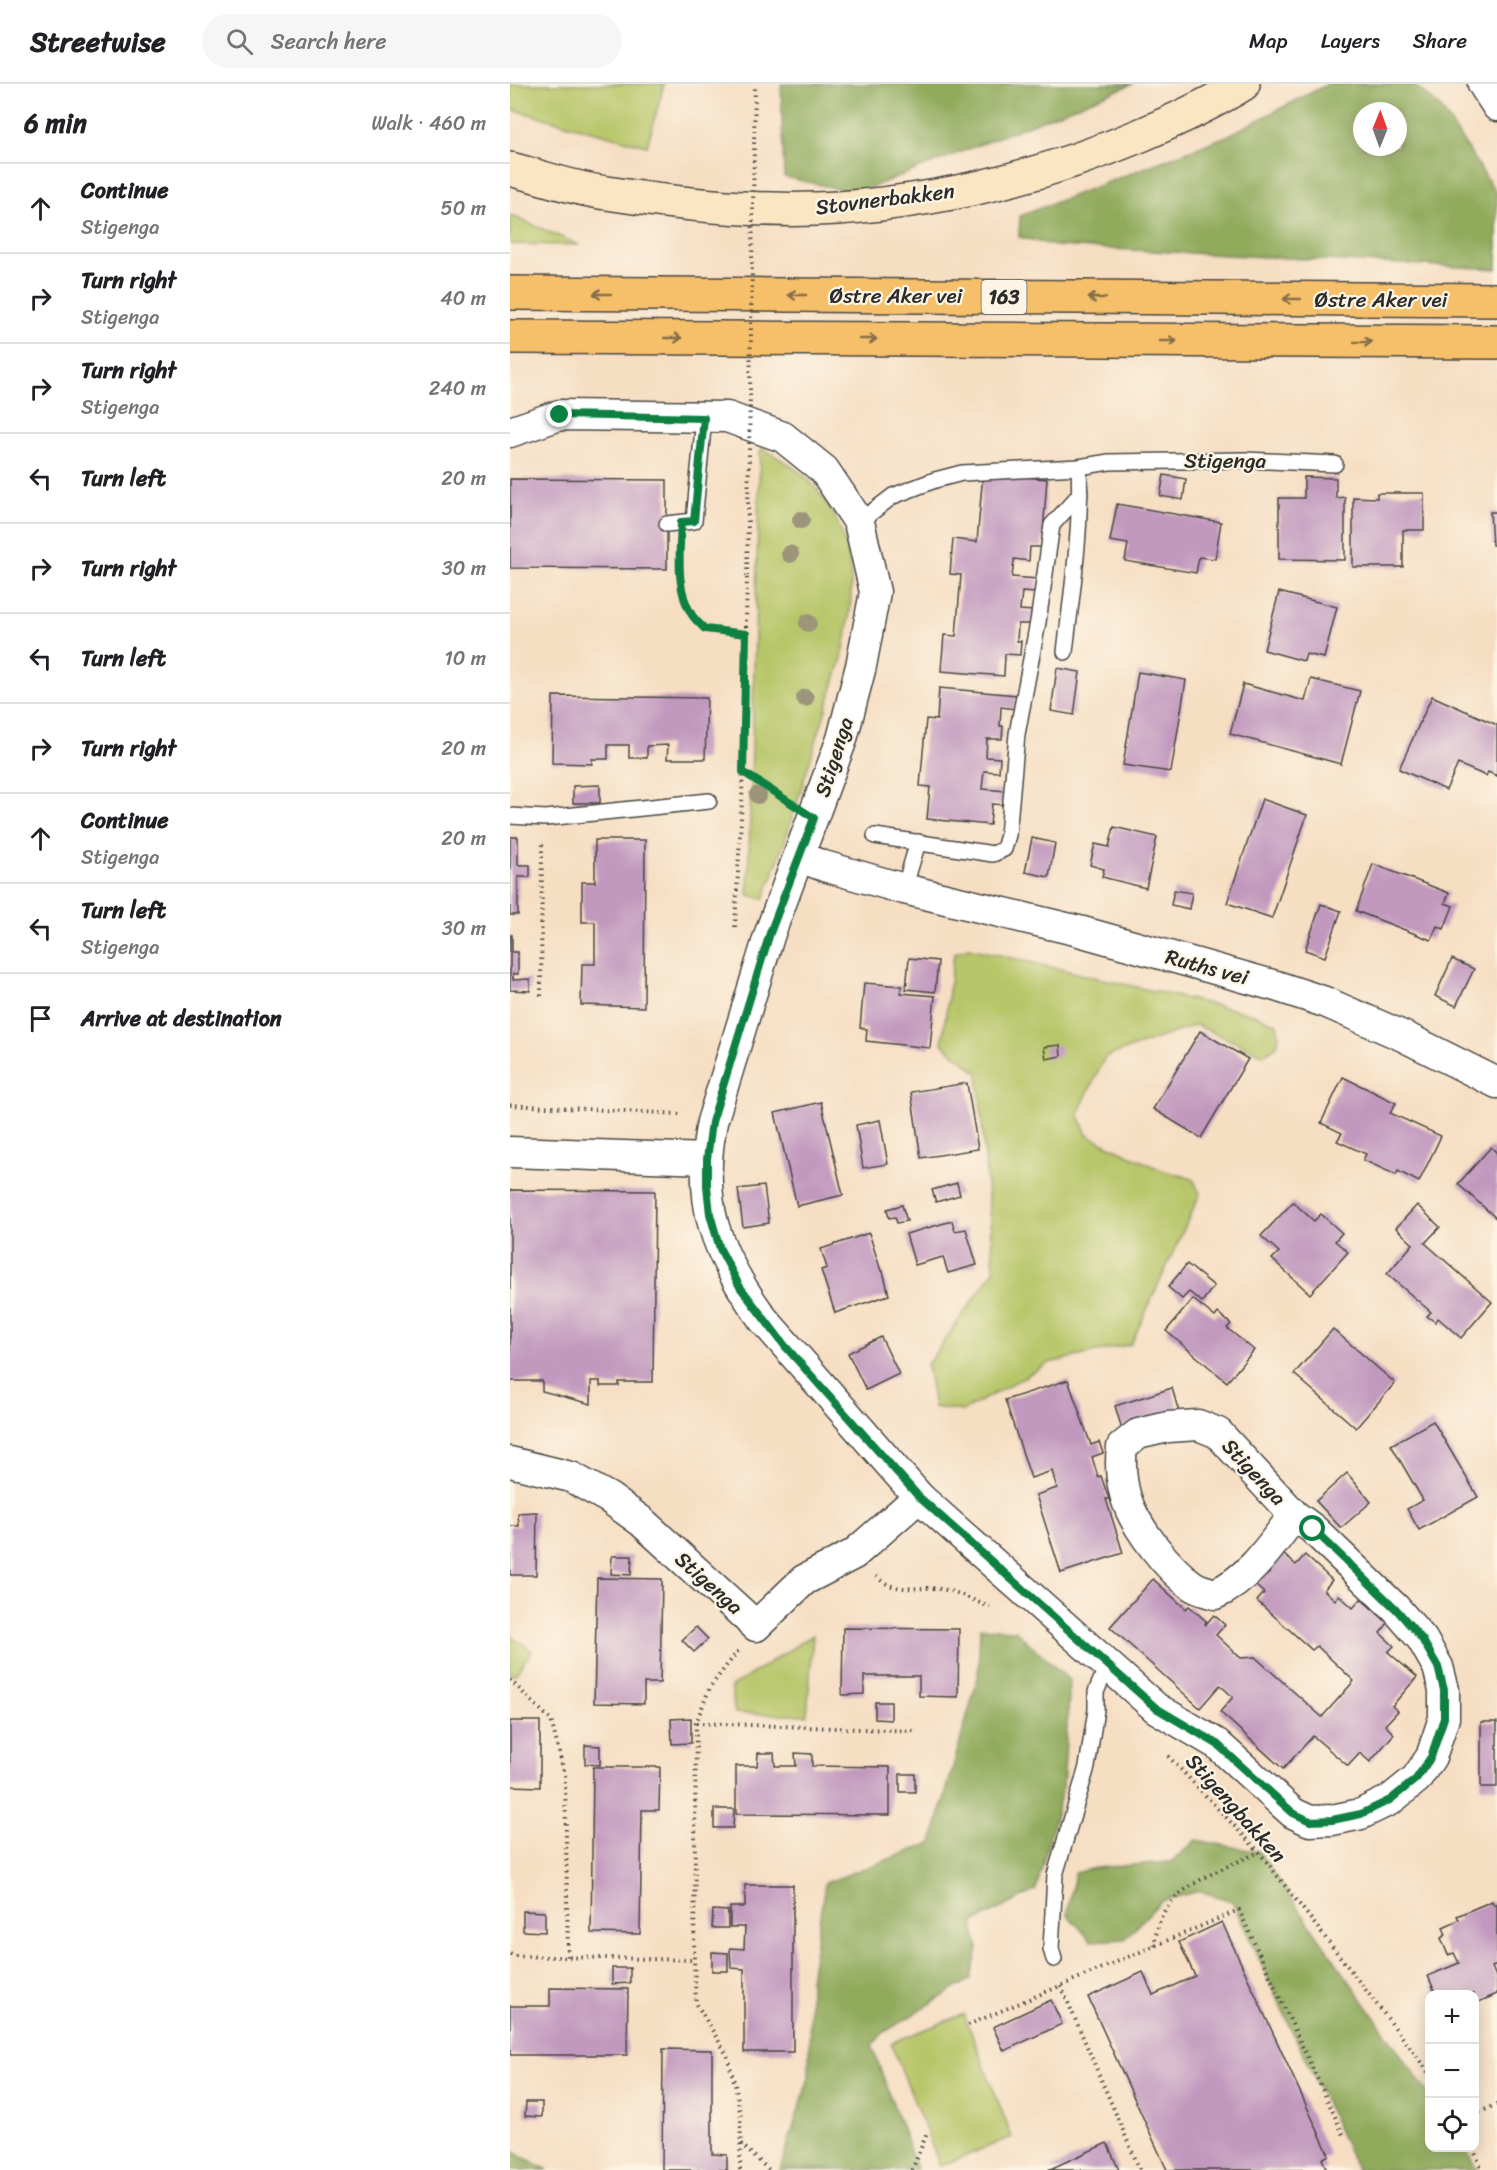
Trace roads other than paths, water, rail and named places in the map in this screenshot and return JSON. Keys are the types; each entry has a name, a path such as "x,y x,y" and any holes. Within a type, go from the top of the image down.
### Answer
{"highway":[{"name":"Østre Aker vei","path":"510,294 1497,300"},
{"name":"Østre Aker vei","path":"510,337 1497,342"}],"street":[{"name":"Stovnerbakken","path":"510,169 604,193 721,206 771,209 826,208 893,202 950,193 1016,178 1070,162 1168,123 1243,84"},
{"path":"1483,84 1497,106"},
{"name":"Stigenga","path":"510,432 560,415 727,417 783,437 824,471 859,522 875,592 861,666 842,739 763,955 712,1122 707,1159 710,1214 720,1249 740,1287 785,1346 919,1497 979,1548 1156,1708 1217,1744 1293,1813 1310,1821 1332,1820 1361,1814 1390,1800 1416,1779 1431,1757 1444,1718 1444,1690 1438,1667 1422,1639 1396,1609 1313,1529 1294,1515 1218,1434 1198,1425 1168,1427 1138,1434 1122,1447 1120,1464 1126,1498 1145,1534 1163,1559 1194,1587 1215,1594 1231,1587 1261,1557 1294,1515"},
{"name":"Ruths vei","path":"799,857 904,889 1079,931 1286,989 1325,1002 1405,1036 1497,1083"},
{"path":"510,1152 707,1159"},
{"name":"Stigenga","path":"510,1462 571,1477 609,1498 641,1521 756,1626 804,1580 854,1554 919,1497"}],"lane":[{"path":"674,523 694,521 704,418"},
{"name":"Stigenga","path":"859,522 892,496 935,480 962,474 1079,467 1109,462 1244,460 1335,464"},
{"path":"1065,652 1077,555 1079,467"},
{"path":"875,836 993,854 1004,849 1008,835 1017,734 1038,622 1052,525 1080,494"},
{"path":"510,816 546,818 710,801"},
{"path":"904,889 918,842"},
{"path":"1054,1959 1051,1949 1055,1875 1087,1767 1095,1719 1096,1692 1107,1666"}]}
